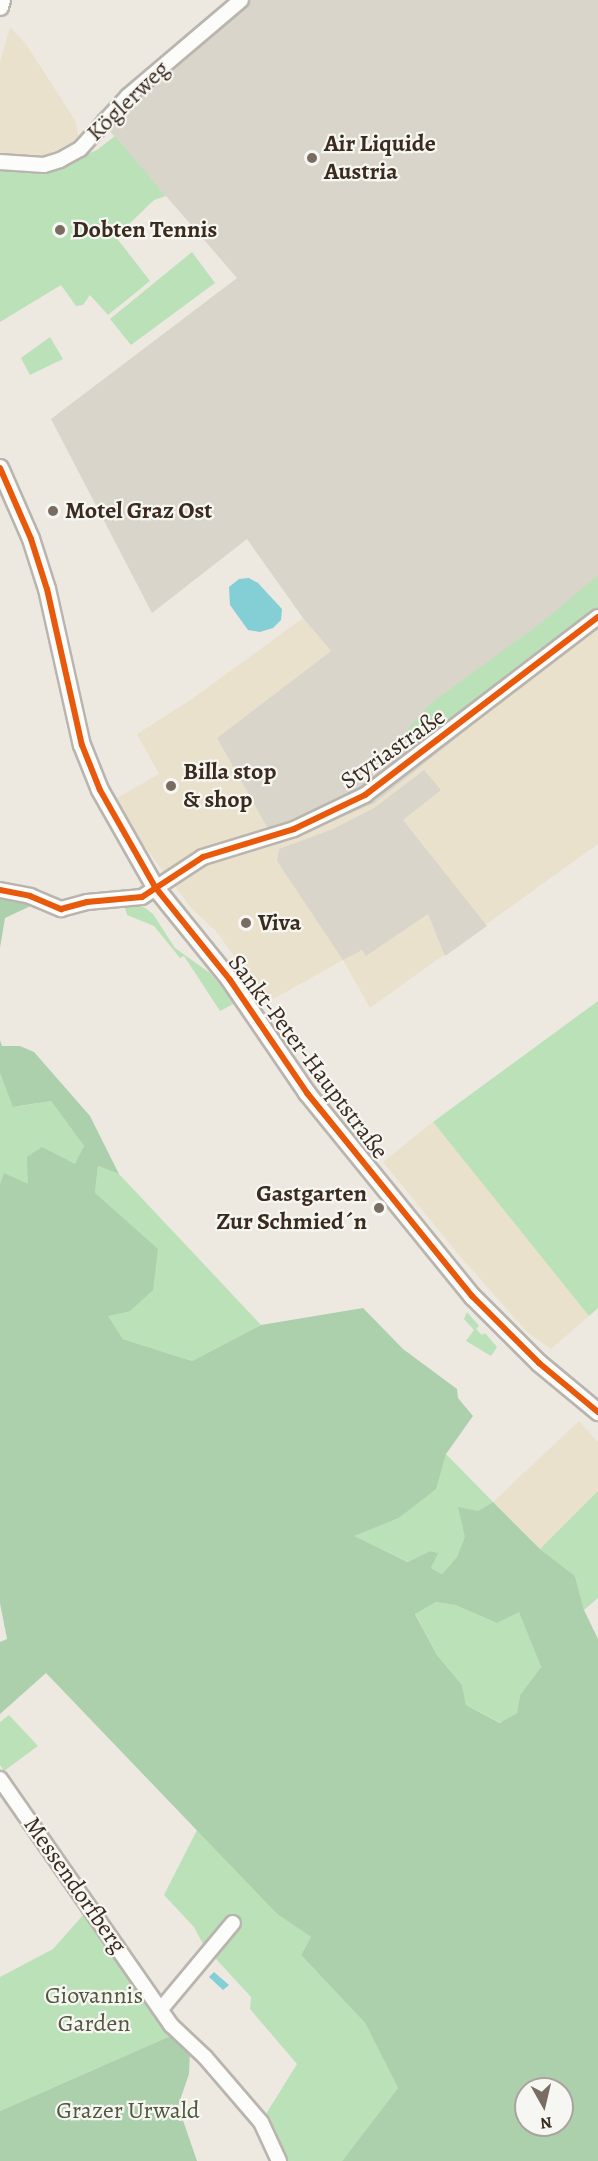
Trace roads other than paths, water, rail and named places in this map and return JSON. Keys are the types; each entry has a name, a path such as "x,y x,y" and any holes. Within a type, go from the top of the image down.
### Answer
{"main road":[{"path":"0,7 2,0"},
{"name":"Sankt-Peter-Hauptstraße","path":"0,468 31,539 47,589 82,745 100,790 155,887 230,980 307,1093 472,1296 539,1363 598,1412"}],"street":[{"name":"Köglerweg","path":"0,162 44,165 69,155 92,137 128,96 241,0"},
{"name":"Styriastraße","path":"0,890 21,893 61,909 69,909 87,902 142,897 203,857 294,829 365,795 598,617"},
{"name":"Messendorfberg","path":"0,1779 171,2025 205,2057 261,2122 279,2161"},
{"path":"161,2009 233,1923"}],"water":[{"path":"249,578 258,583 282,609 281,620 273,628 260,632 248,630 230,605 229,587 239,579"},
{"path":"214,1972 229,1985 223,1990 209,1977"}],"place":[{"name":"Air Liquide Austria","path":"312,158"},
{"name":"Dobten Tennis","path":"60,230"},
{"name":"Motel Graz Ost","path":"53,511"},
{"name":"Billa stop & shop","path":"171,786"},
{"name":"Viva","path":"246,923"},
{"name":"Gastgarten Zur Schmied´n","path":"379,1208"}],"park label":[{"name":"Giovannis Garden","path":"94,2010"},
{"name":"Grazer Urwald","path":"128,2111"}]}
